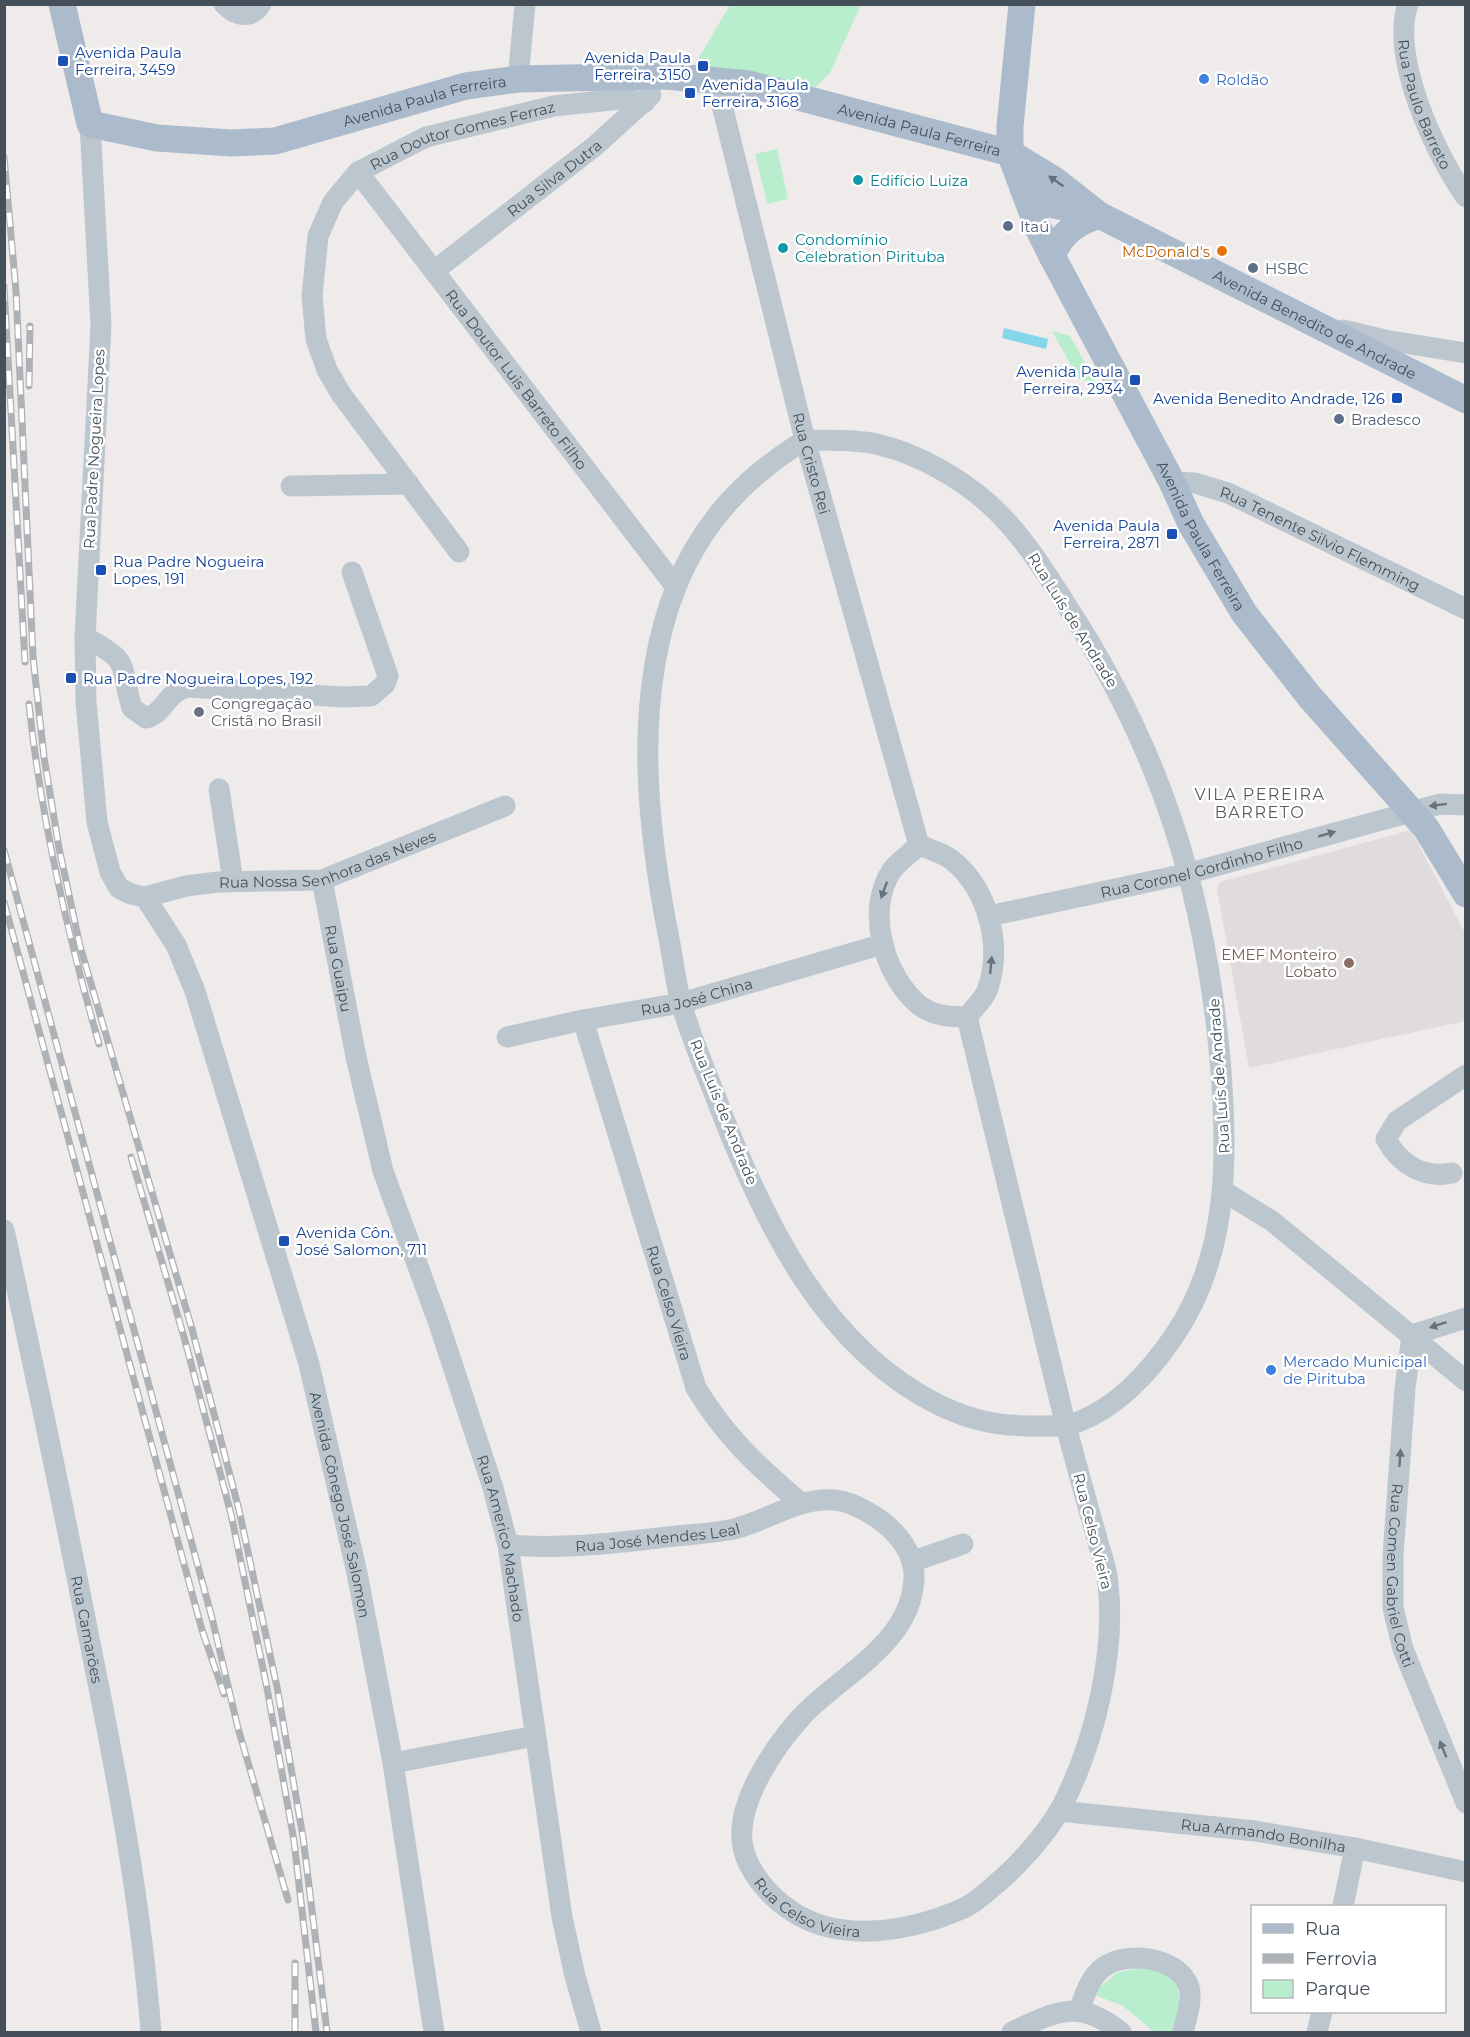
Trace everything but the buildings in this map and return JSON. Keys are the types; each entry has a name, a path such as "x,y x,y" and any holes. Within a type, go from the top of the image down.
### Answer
{"main road":[{"path":"62,4 90,124"},
{"path":"1010,153 1010,126 1022,4"},
{"name":"Avenida Paula Ferreira","path":"90,124 157,138 231,143 275,141 466,86 518,79 666,76 749,84 1010,153 1052,256 1172,482 1191,524 1244,613 1309,696 1458,867 1466,894"},
{"name":"Avenida Benedito de Andrade","path":"1010,153 1053,179 1099,215 1466,400"},
{"name":"Avenida Benedito de Andrade","path":"1024,190 1054,205 1099,215"},
{"path":"1052,256 1064,235 1071,228 1099,215"}],"street":[{"path":"224,4 233,13 245,16 251,14 261,4"},
{"path":"518,79 525,4"},
{"name":"Rua Paulo Barreto","path":"1408,4 1405,35 1408,64 1419,106 1453,179 1466,197"},
{"name":"Rua Silva Dutra","path":"434,271 595,146 645,102 666,76"},
{"name":"Rua Cristo Rei","path":"716,81 806,440 919,845"},
{"name":"Rua Doutor Gomes Ferraz","path":"459,552 341,394 327,370 316,339 312,296 318,236 333,202 358,171 426,136 554,106 621,99 645,102"},
{"name":"Rua Padre Nogueira Lopes","path":"90,124 101,325 85,637 86,702 97,822 110,872 119,888 130,894 145,897"},
{"name":"Rua Doutor Luis Barreto Filho","path":"358,171 676,587"},
{"path":"1305,320 1384,340 1466,353"},
{"name":"Rua Luís de Andrade","path":"806,440 878,444 931,464 988,503 1036,558 1087,636 1130,712 1160,783 1190,873 1214,998 1227,1142 1224,1191 1212,1252 1191,1311 1159,1358 1126,1391 1096,1413 1066,1426 999,1426 960,1415 911,1391 871,1361 820,1303 776,1233 741,1162 681,1003 657,878 649,769 650,693 676,587 706,529 737,490 771,461 806,440"},
{"name":"Rua Tenente Silvio Flemming","path":"1172,482 1195,483 1228,493 1466,609"},
{"path":"291,486 409,484"},
{"path":"85,637 117,656 124,669 132,708 146,718 158,712 172,694 188,687 370,696 381,689 388,676 352,572"},
{"path":"219,789 233,881"},
{"name":"Rua Coronel Gordinho Filho","path":"989,916 1190,873 1440,804 1466,805"},
{"name":"Rua Nossa Senhora das Neves","path":"145,897 186,886 233,881 322,880 505,806"},
{"path":"919,845 951,859 971,878 989,916 993,965 986,993 967,1017 944,1017 920,1006 900,984 883,944 881,898 892,870 919,845"},
{"name":"Rua Guaipu","path":"322,880 356,1057"},
{"name":"Avenida Cônego José Salomon","path":"145,897 176,945 195,991 309,1364 357,1573 393,1763 434,2032"},
{"name":"Rua José China","path":"507,1037 584,1020 681,1003 883,944"},
{"name":"Rua Celso Vieira","path":"914,1561 912,1601 898,1627 873,1655 806,1712 778,1744 754,1786 744,1817 742,1846 753,1873 784,1907 809,1922 860,1931 919,1926 971,1905 1012,1871 1059,1811 1083,1755 1101,1695 1109,1637 1108,1582 1066,1426 967,1017"},
{"name":"Rua Celso Vieira","path":"584,1020 696,1388 718,1423 775,1481 801,1503"},
{"name":"Rua Americo Machado","path":"356,1057 382,1172 438,1321 493,1488 508,1545 562,1917 575,1976 591,2032"},
{"path":"1452,1173 1431,1175 1418,1170 1402,1161 1386,1139 1397,1121 1466,1075"},
{"path":"1224,1191 1272,1221 1466,1381"},
{"name":"Rua Camarões","path":"4,1230 50,1436 110,1742 147,1975 151,2032"},
{"path":"1412,1335 1466,1318"},
{"name":"Rua Comen Gabriel Cotti","path":"1412,1335 1405,1388 1394,1544 1393,1608 1403,1649 1466,1803"},
{"path":"801,1503 837,1499 859,1508 884,1523 903,1543 914,1561 963,1544"},
{"name":"Rua José Mendes Leal","path":"508,1545 544,1548 584,1547 731,1529 801,1503"},
{"path":"393,1763 534,1736"},
{"name":"Rua Armando Bonilha","path":"1059,1811 1255,1831 1355,1848 1466,1872"},
{"path":"1343,1905 1355,1848"},
{"path":"1079,2011 1088,1988 1100,1970 1112,1962 1127,1959 1151,1960 1168,1965 1182,1975 1189,1985 1184,2032"},
{"path":"1012,2032 1045,2017 1062,2012 1079,2011 1093,2014 1121,2032"},
{"path":"1317,2032 1322,2013"}],"shaded area":[{"name":"EMEF Monteiro Lobato","path":"1411,830 1465,933 1465,1021 1249,1068 1217,889 1220,882"}],"green space":[{"path":"730,5 861,5 830,73 816,87 695,64"},
{"path":"777,149 788,199 767,204 755,154"},
{"path":"1052,331 1070,336 1097,384 1078,378"},
{"path":"1142,1967 1160,1970 1177,1983 1180,2004 1173,2032 1154,2032 1123,2006 1095,1995 1095,1991 1117,1973"}],"water":[{"path":"1004,328 1048,339 1046,349 1002,338"}],"railway":[{"path":"4,157 16,291 33,657 44,757 59,848 80,946 192,1329 239,1510 277,1687 303,1837 327,2032"},
{"path":"4,287 25,662"},
{"path":"29,386 30,326"},
{"path":"29,704 40,790 56,876 99,1044"},
{"path":"4,850 212,1618 238,1728 288,1900"},
{"path":"4,902 202,1630 224,1694"},
{"path":"131,1157 184,1337 231,1514 267,1688 294,1841 316,2032"},
{"path":"295,1963 295,2032"}],"place":[{"name":"Avenida Paula Ferreira, 3459","path":"63,61"},
{"name":"Avenida Paula Ferreira, 3150","path":"703,66"},
{"name":"Roldão","path":"1204,79"},
{"name":"Avenida Paula Ferreira, 3168","path":"690,93"},
{"name":"Edifício Luiza","path":"858,180"},
{"name":"Itaú","path":"1008,226"},
{"name":"Condomínio Celebration Pirituba","path":"783,248"},
{"name":"McDonald's","path":"1222,251"},
{"name":"HSBC","path":"1253,268"},
{"name":"Avenida Paula Ferreira, 2934","path":"1135,380"},
{"name":"Avenida Benedito Andrade, 126","path":"1397,398"},
{"name":"Bradesco","path":"1339,419"},
{"name":"Avenida Paula Ferreira, 2871","path":"1172,534"},
{"name":"Rua Padre Nogueira Lopes, 191","path":"101,570"},
{"name":"Rua Padre Nogueira Lopes, 192","path":"71,678"},
{"name":"Congregação Cristã no Brasil","path":"199,712"},
{"name":"EMEF Monteiro Lobato","path":"1349,963"},
{"name":"Avenida Côn. José Salomon, 711","path":"284,1241"},
{"name":"Mercado Municipal de Pirituba","path":"1271,1370"}],"district":[{"name":"VILA PEREIRA BARRETO","path":"1260,803"}]}
